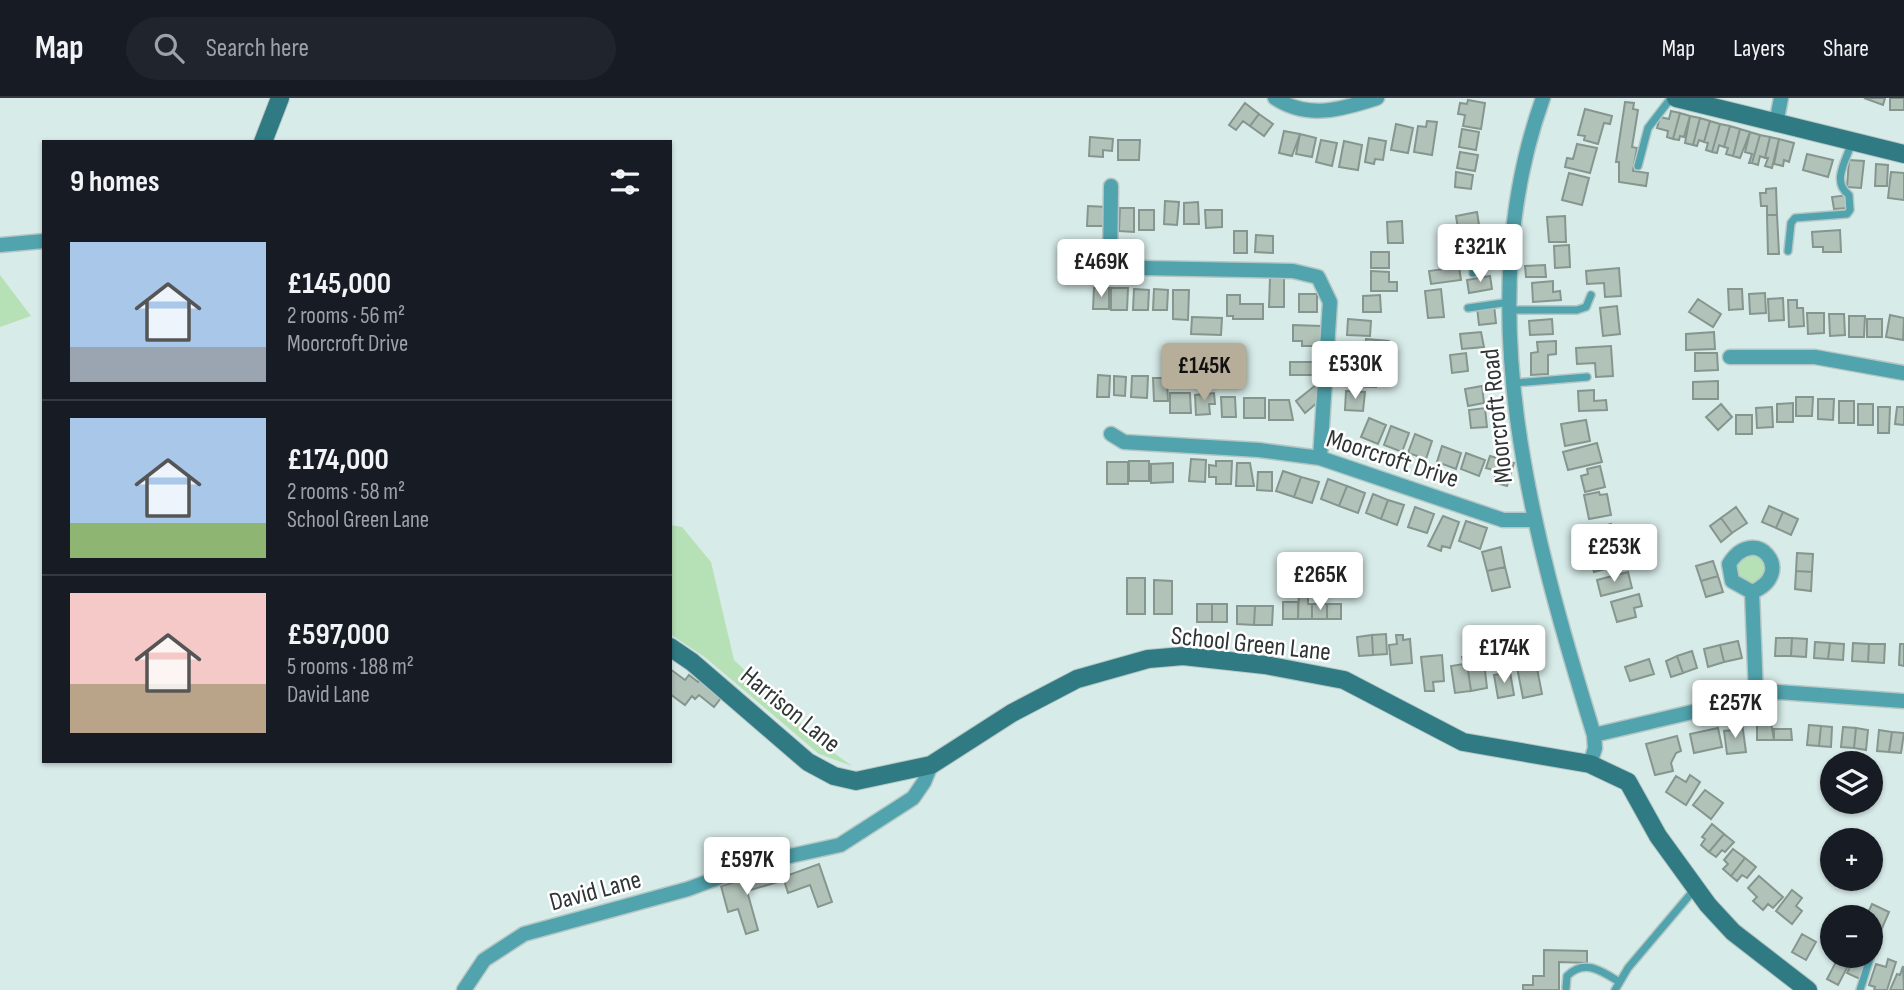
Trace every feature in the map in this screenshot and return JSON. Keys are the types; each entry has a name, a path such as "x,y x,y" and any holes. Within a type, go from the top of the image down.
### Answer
{"street":[{"path":"264,140 280,98"},
{"path":"1275,98 1304,111 1324,112 1377,98"},
{"name":"Moorcroft Road","path":"1543,98 1520,191 1512,250 1510,306 1514,383 1534,520 1544,564 1594,735 1595,748 1590,764"},
{"path":"1673,98 1904,155"},
{"path":"1776,124 1782,98"},
{"path":"1110,268 1111,186"},
{"path":"0,245 42,241"},
{"path":"1091,267 1306,272 1318,277 1330,302 1320,458"},
{"path":"1730,357 1815,357 1904,373"},
{"name":"Moorcroft Drive","path":"1111,434 1124,442 1259,450 1320,458 1503,520 1534,520"},
{"path":"1752,592 1756,695"},
{"name":"Harrison Lane","path":"672,648 692,662 808,762 834,776 856,781 930,765"},
{"name":"School Green Lane","path":"930,765 1012,713 1077,679 1138,661 1183,656 1265,665 1344,680 1463,742 1590,764 1628,782 1658,836 1695,889 1733,932 1808,990"},
{"path":"1594,735 1778,692 1904,701"},
{"name":"David Lane","path":"464,990 484,960 524,934 688,889 735,870 840,845 914,797 924,782 930,765"}],"lane":[{"path":"1638,166 1647,128 1673,98"},
{"path":"1788,251 1791,223 1795,218 1847,215 1850,210 1849,195 1841,189 1838,182 1852,142"},
{"path":"1473,273 1474,256 1479,252 1512,250"},
{"path":"1468,308 1510,306 1577,310 1586,307 1591,295"},
{"path":"1514,383 1587,377"},
{"path":"1615,990 1618,981 1695,889"},
{"path":"1566,988 1567,976 1580,967 1595,967 1618,981"},
{"path":"1860,990 1867,968"}],"green space":[{"path":"0,275 31,316 0,327"},
{"path":"672,525 682,527 711,562 734,660 827,748 852,766 819,754 706,658 672,635"},
{"path":"1751,553 1762,557 1766,568 1762,579 1751,583 1740,579 1736,568 1740,557"}],"building":[{"path":"1864,98 1885,98 1883,105"},
{"path":"1890,98 1904,98 1904,110 1890,110"},
{"path":"1468,100 1485,103 1481,129 1463,126 1465,115 1458,114 1460,103 1467,104"},
{"path":"1625,102 1634,103 1633,109 1638,110 1632,147 1637,148 1633,171 1648,173 1646,186 1619,182 1619,162 1616,162"},
{"path":"1245,103 1259,114 1250,126 1243,121 1236,130 1229,125"},
{"path":"1585,109 1612,116 1610,124 1604,123 1598,144 1578,135"},
{"path":"1671,111 1680,113 1673,139 1667,137 1668,131 1657,128 1660,117 1669,119"},
{"path":"1680,113 1690,116 1684,137 1680,136 1679,140 1673,139"},
{"path":"1259,114 1273,124 1264,136 1250,126"},
{"path":"1690,116 1700,118 1693,145 1685,143"},
{"path":"1700,118 1710,121 1704,142 1699,140 1697,146 1693,145"},
{"path":"1427,121 1437,122 1432,155 1414,152 1418,126 1426,127"},
{"path":"1710,121 1720,124 1712,152 1706,150 1708,143 1704,142"},
{"path":"1396,124 1413,128 1408,153 1391,150"},
{"path":"1720,124 1730,126 1724,147 1719,145 1717,153 1712,152"},
{"path":"1730,126 1740,129 1733,156 1726,154 1728,148 1724,147"},
{"path":"1462,129 1479,132 1476,150 1459,147"},
{"path":"1740,129 1750,132 1740,158 1733,156"},
{"path":"1284,131 1300,134 1292,156 1279,153"},
{"path":"1750,132 1760,135 1752,163 1749,163 1752,154 1745,152"},
{"path":"1300,134 1316,138 1312,157 1296,154"},
{"path":"1760,135 1770,137 1765,158 1760,156 1758,165 1752,163"},
{"path":"1090,137 1113,139 1112,151 1103,150 1103,157 1089,156"},
{"path":"1770,137 1779,139 1772,168 1765,166"},
{"path":"1369,138 1386,141 1383,160 1375,159 1374,164 1365,162"},
{"path":"1779,139 1794,143 1789,162 1784,160 1783,166 1774,164"},
{"path":"1118,140 1140,140 1139,160 1118,160"},
{"path":"1321,140 1337,143 1332,166 1316,162"},
{"path":"1344,141 1362,145 1358,170 1339,167"},
{"path":"1577,144 1597,148 1590,173 1565,167 1567,158 1573,159"},
{"path":"1460,152 1478,155 1475,171 1457,168"},
{"path":"1807,154 1833,160 1828,177 1803,170"},
{"path":"1849,160 1864,161 1861,188 1847,187"},
{"path":"1876,164 1888,165 1887,186 1875,186"},
{"path":"1456,172 1473,175 1471,189 1455,187"},
{"path":"1891,172 1904,173 1904,200 1888,198"},
{"path":"1569,173 1589,178 1582,205 1562,200"},
{"path":"1776,188 1777,215 1767,215 1767,206 1761,206 1760,193"},
{"path":"1848,195 1849,208 1834,209 1832,197"},
{"path":"1165,201 1179,202 1177,225 1164,224"},
{"path":"1198,202 1199,224 1184,224 1184,203"},
{"path":"1088,206 1107,207 1106,226 1087,226"},
{"path":"1120,208 1134,208 1134,232 1119,231"},
{"path":"1139,210 1154,210 1154,230 1139,230"},
{"path":"1205,210 1222,210 1222,227 1206,228"},
{"path":"1477,212 1479,225 1458,229 1456,216"},
{"path":"1767,215 1777,215 1779,254 1768,254"},
{"path":"1565,216 1566,242 1549,242 1547,217"},
{"path":"1402,221 1403,243 1388,243 1387,222"},
{"path":"1840,230 1841,252 1823,252 1823,247 1813,247 1812,232"},
{"path":"1234,231 1247,231 1247,253 1234,253"},
{"path":"1256,235 1273,236 1273,253 1255,252"},
{"path":"1461,240 1464,262 1449,264 1446,242"},
{"path":"1569,245 1570,267 1555,268 1554,246"},
{"path":"1371,252 1389,252 1389,268 1371,268"},
{"path":"1545,265 1546,277 1526,277 1525,266"},
{"path":"1459,267 1461,280 1431,284 1429,271"},
{"path":"1619,268 1621,296 1605,297 1604,283 1587,284 1586,271"},
{"path":"1371,271 1389,272 1389,282 1397,282 1397,291 1371,291"},
{"path":"1490,276 1492,289 1469,293 1467,280"},
{"path":"1270,278 1284,278 1284,307 1269,307"},
{"path":"1553,281 1553,292 1560,291 1561,300 1533,302 1532,283"},
{"path":"1094,288 1109,288 1109,309 1093,309"},
{"path":"1111,288 1128,288 1127,310 1111,310"},
{"path":"1134,289 1149,290 1148,310 1133,310"},
{"path":"1154,289 1168,290 1167,310 1153,310"},
{"path":"1441,289 1444,317 1428,318 1425,291"},
{"path":"1728,289 1742,289 1743,309 1729,310"},
{"path":"1173,290 1189,290 1188,320 1173,319"},
{"path":"1765,293 1766,313 1750,314 1749,294"},
{"path":"1299,294 1317,294 1317,312 1299,312"},
{"path":"1227,295 1240,295 1240,304 1263,304 1263,319 1233,319 1233,316 1227,316"},
{"path":"1380,295 1381,312 1363,312 1363,296"},
{"path":"1783,298 1784,320 1769,321 1768,299"},
{"path":"1698,299 1721,314 1713,327 1689,312"},
{"path":"1788,300 1797,300 1797,308 1803,308 1804,326 1789,327"},
{"path":"1494,305 1496,323 1479,325 1477,307"},
{"path":"1617,306 1620,334 1603,336 1600,308"},
{"path":"1807,313 1824,313 1824,333 1808,334"},
{"path":"1829,314 1844,314 1845,335 1830,336"},
{"path":"1890,315 1904,318 1903,340 1886,337"},
{"path":"1849,316 1865,316 1864,337 1849,337"},
{"path":"1192,317 1222,318 1221,335 1191,334"},
{"path":"1348,319 1371,321 1370,336 1347,335"},
{"path":"1552,319 1553,334 1530,335 1529,321"},
{"path":"1867,319 1882,319 1882,337 1867,337"},
{"path":"1293,325 1321,326 1321,342 1316,342 1316,346 1302,346 1302,341 1293,341"},
{"path":"1481,332 1484,347 1462,349 1460,334"},
{"path":"1714,332 1715,349 1686,350 1686,334"},
{"path":"1366,339 1389,341 1389,358 1365,356"},
{"path":"1556,341 1556,354 1548,355 1548,374 1531,375 1531,353 1538,352 1537,342"},
{"path":"1611,346 1613,376 1596,377 1595,363 1577,364 1576,348"},
{"path":"1466,353 1468,371 1452,373 1450,355"},
{"path":"1695,353 1717,353 1718,370 1695,371"},
{"path":"1290,362 1313,362 1313,375 1290,375"},
{"path":"1345,372 1376,373 1376,387 1345,386"},
{"path":"1098,375 1110,376 1109,397 1097,397"},
{"path":"1114,376 1126,377 1125,396 1114,395"},
{"path":"1132,376 1148,376 1147,398 1131,397"},
{"path":"1153,378 1167,378 1168,401 1154,401"},
{"path":"1718,381 1718,399 1693,399 1693,382"},
{"path":"1316,385 1320,391 1318,402 1305,413 1296,401"},
{"path":"1482,386 1484,403 1468,406 1465,389"},
{"path":"1594,390 1594,401 1606,400 1607,410 1579,411 1578,391"},
{"path":"1346,391 1365,392 1363,411 1345,410"},
{"path":"1170,393 1190,393 1191,413 1170,413"},
{"path":"1214,393 1215,404 1209,404 1210,414 1196,415 1195,395"},
{"path":"1221,397 1235,397 1236,417 1222,417"},
{"path":"1796,397 1813,397 1812,416 1796,416"},
{"path":"1244,398 1265,398 1265,418 1244,418"},
{"path":"1818,399 1834,399 1833,420 1818,419"},
{"path":"1269,400 1289,400 1293,420 1269,420"},
{"path":"1839,401 1854,401 1854,423 1839,423"},
{"path":"1793,403 1793,422 1777,422 1777,404"},
{"path":"1721,404 1732,417 1718,430 1706,417"},
{"path":"1858,404 1873,404 1873,425 1858,425"},
{"path":"1772,407 1773,427 1757,428 1756,408"},
{"path":"1878,407 1890,407 1889,433 1878,433"},
{"path":"1897,407 1904,407 1904,425 1895,424"},
{"path":"1485,408 1487,427 1471,428 1469,410"},
{"path":"1736,415 1752,415 1752,434 1736,434"},
{"path":"1369,418 1386,425 1378,444 1361,437"},
{"path":"1586,420 1590,441 1565,446 1561,424"},
{"path":"1391,426 1409,433 1402,452 1384,445"},
{"path":"1415,434 1432,441 1426,459 1408,453"},
{"path":"1597,443 1602,462 1568,470 1563,452"},
{"path":"1442,446 1461,453 1456,469 1437,462"},
{"path":"1466,453 1485,460 1479,476 1461,469"},
{"path":"1490,456 1514,463 1507,486 1493,482 1497,471 1486,468"},
{"path":"1191,459 1206,460 1205,482 1189,481"},
{"path":"1129,461 1149,461 1149,481 1129,481"},
{"path":"1216,461 1232,461 1231,484 1216,484 1216,477 1209,477 1209,465 1216,466"},
{"path":"1107,462 1128,462 1128,484 1107,484"},
{"path":"1173,463 1173,482 1151,483 1151,464"},
{"path":"1237,463 1250,463 1254,486 1236,486"},
{"path":"1600,466 1605,487 1585,492 1581,476 1588,474 1587,469"},
{"path":"1283,471 1301,477 1294,497 1276,491"},
{"path":"1258,472 1272,472 1272,491 1257,490"},
{"path":"1301,477 1319,482 1312,503 1294,497"},
{"path":"1328,479 1347,486 1339,506 1321,499"},
{"path":"1347,486 1365,493 1358,513 1339,506"},
{"path":"1599,492 1600,495 1607,494 1611,515 1589,519 1584,495"},
{"path":"1373,494 1388,500 1381,519 1366,513"},
{"path":"1388,500 1404,505 1397,525 1381,519"},
{"path":"1769,506 1783,512 1776,528 1762,522"},
{"path":"1415,507 1434,514 1427,533 1408,527"},
{"path":"1736,507 1747,523 1732,533 1721,518"},
{"path":"1783,512 1798,519 1791,535 1776,528"},
{"path":"1443,516 1459,522 1450,548 1442,546 1441,551 1428,546"},
{"path":"1721,518 1732,533 1721,542 1710,526"},
{"path":"1466,521 1487,528 1480,549 1459,541"},
{"path":"1611,524 1616,540 1583,550 1578,533"},
{"path":"1622,546 1627,563 1594,572 1589,554"},
{"path":"1501,547 1505,567 1487,571 1482,552"},
{"path":"1797,553 1813,554 1812,572 1796,571"},
{"path":"1713,561 1718,576 1701,581 1696,566"},
{"path":"1505,567 1510,587 1492,591 1487,571"},
{"path":"1796,571 1812,572 1811,591 1795,589"},
{"path":"1628,572 1632,588 1601,596 1597,580"},
{"path":"1718,576 1723,592 1706,597 1701,581"},
{"path":"1127,578 1145,578 1145,614 1127,614"},
{"path":"1154,580 1172,581 1172,614 1154,614"},
{"path":"1299,593 1308,593 1308,604 1312,604 1312,619 1298,619"},
{"path":"1639,594 1642,606 1634,608 1636,617 1617,622 1611,602"},
{"path":"1283,602 1298,602 1298,619 1283,619"},
{"path":"1197,604 1212,604 1212,622 1197,622"},
{"path":"1212,604 1227,604 1227,622 1212,622"},
{"path":"1312,604 1327,604 1327,619 1312,619"},
{"path":"1327,604 1341,604 1341,619 1327,619"},
{"path":"1237,606 1255,606 1254,625 1237,624"},
{"path":"1255,606 1273,606 1272,625 1254,625"},
{"path":"1386,634 1387,654 1373,655 1372,635"},
{"path":"1372,635 1373,655 1359,656 1357,637"},
{"path":"1396,635 1403,635 1403,640 1410,639 1412,663 1391,665 1389,645 1397,644"},
{"path":"1776,638 1792,638 1791,656 1775,656"},
{"path":"1792,638 1807,639 1806,657 1791,656"},
{"path":"1738,641 1742,658 1724,662 1720,645"},
{"path":"1815,642 1830,643 1828,659 1814,658"},
{"path":"1830,643 1844,644 1843,660 1828,659"},
{"path":"1853,643 1869,644 1868,662 1852,661"},
{"path":"1869,644 1885,644 1884,663 1868,662"},
{"path":"1900,644 1904,644 1904,666 1899,665"},
{"path":"1720,645 1724,662 1708,667 1704,649"},
{"path":"1533,648 1542,694 1523,698 1514,652"},
{"path":"1692,651 1697,668 1683,673 1677,656"},
{"path":"1442,655 1444,681 1433,682 1434,691 1425,691 1421,657"},
{"path":"1466,656 1471,691 1455,693 1451,666 1464,664 1462,657"},
{"path":"1466,656 1472,656 1473,663 1484,662 1487,688 1471,691"},
{"path":"1677,656 1683,673 1671,677 1666,661"},
{"path":"1649,659 1654,674 1630,681 1625,667"},
{"path":"672,670 685,680 689,675 698,682 702,678 724,694 714,707 699,695 695,699 692,696 685,705 672,695"},
{"path":"1510,672 1514,695 1498,698 1494,675"},
{"path":"1742,723 1746,752 1727,754 1724,731 1733,730 1732,724"},
{"path":"1757,723 1771,723 1774,740 1757,740"},
{"path":"1809,725 1821,726 1819,746 1807,745"},
{"path":"1821,726 1832,727 1831,747 1819,746"},
{"path":"1843,727 1856,728 1854,748 1841,747"},
{"path":"1718,728 1722,747 1694,753 1690,734"},
{"path":"1856,728 1868,730 1866,750 1854,748"},
{"path":"1774,729 1791,729 1792,740 1774,740"},
{"path":"1879,730 1892,732 1889,752 1877,751"},
{"path":"1892,732 1904,733 1901,753 1889,752"},
{"path":"1677,736 1681,751 1676,753 1671,763 1673,771 1655,775 1646,744"},
{"path":"1690,775 1700,782 1686,805 1666,792 1676,776 1686,782"},
{"path":"1705,790 1723,803 1711,819 1693,805"},
{"path":"1712,824 1724,834 1709,852 1701,845 1705,839 1702,837"},
{"path":"1724,834 1734,842 1716,857 1709,852"},
{"path":"1733,849 1745,858 1731,876 1723,869 1728,864 1724,860"},
{"path":"1745,858 1756,867 1747,878 1742,875 1737,881 1731,876"},
{"path":"819,864 832,902 818,907 810,885 788,893 783,877"},
{"path":"778,870 781,881 747,891 758,930 746,934 738,909 728,912 721,886"},
{"path":"1759,876 1783,897 1773,908 1768,904 1763,910 1753,901 1757,897 1748,888"},
{"path":"1792,890 1802,898 1796,906 1802,911 1792,924 1776,911"},
{"path":"1883,909 1889,912 1883,926"},
{"path":"1802,934 1816,942 1806,960 1792,952"},
{"path":"1544,950 1587,951 1587,963 1559,962 1559,990 1523,990 1523,985 1533,985 1533,976 1544,976"},
{"path":"1888,959 1896,962 1887,990 1874,990 1875,987 1869,985 1875,968 1886,967"},
{"path":"1903,966 1904,990 1890,990 1897,974 1900,975"},
{"path":"1833,968 1847,968 1838,985 1827,979"},
{"path":"1850,968 1867,968 1862,980 1847,973"}]}
